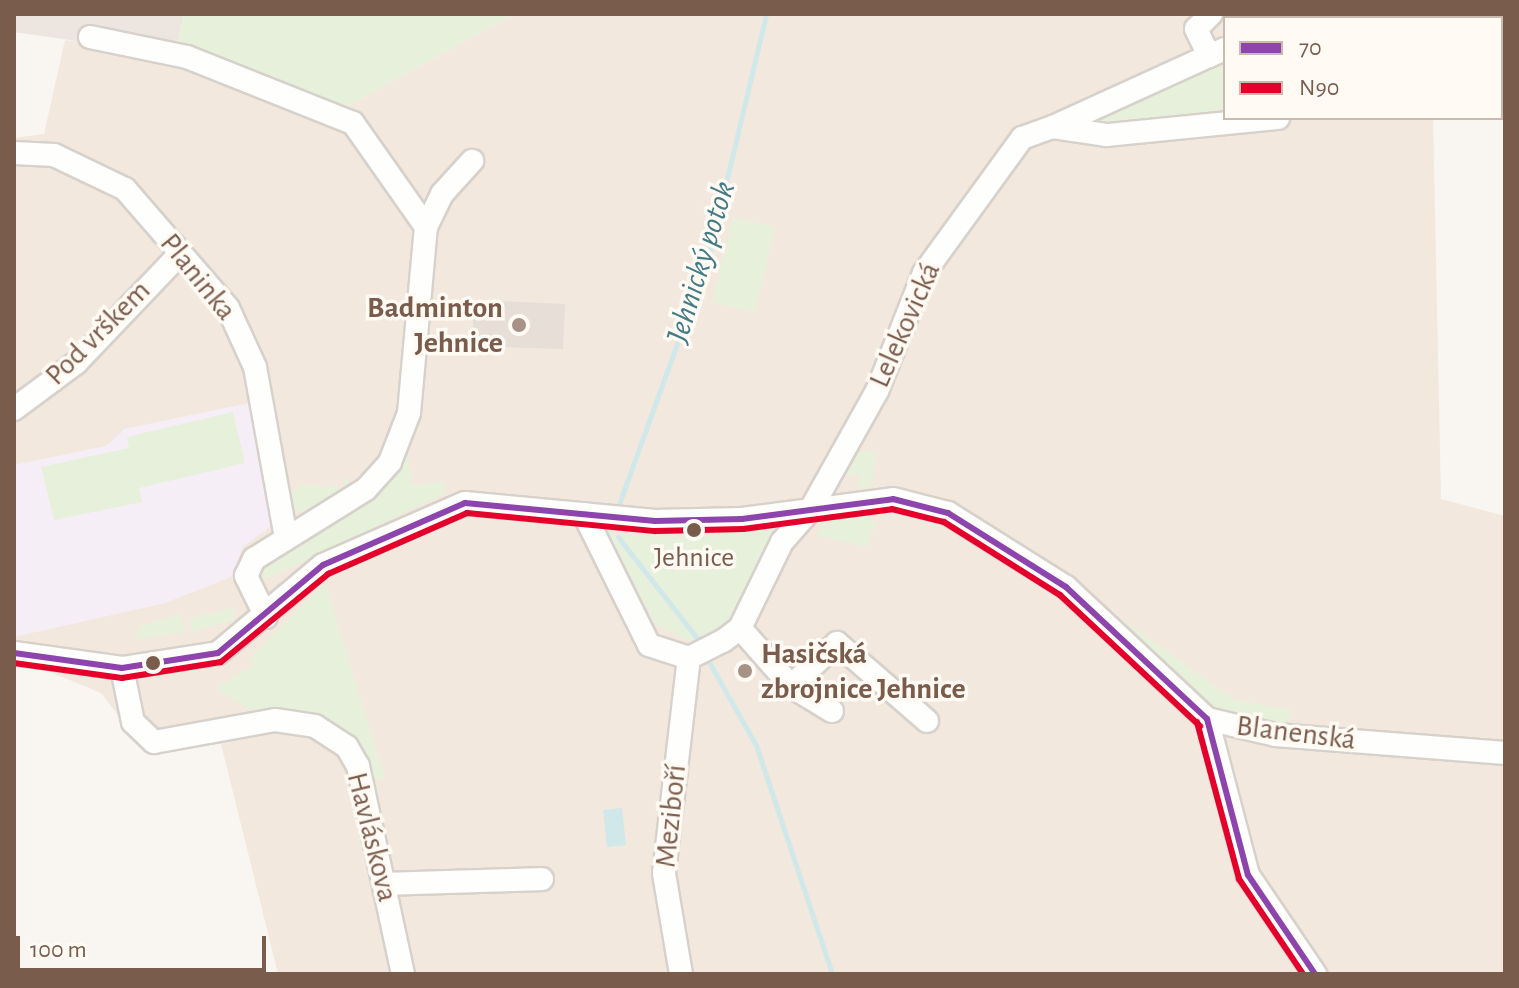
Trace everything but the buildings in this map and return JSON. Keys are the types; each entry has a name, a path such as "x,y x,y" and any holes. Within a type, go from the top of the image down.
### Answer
{"street":[{"path":"1195,19 1217,52"},
{"path":"90,37 187,57 353,123 426,227"},
{"name":"Lelekovická","path":"740,628 782,542 811,509 877,391 914,293 941,246 1010,150 1217,52"},
{"path":"1053,127 1107,135 1258,120"},
{"name":"Planinka","path":"14,153 54,155 105,176 125,189 248,342 286,537"},
{"path":"266,617 246,576 254,559 366,489 390,462 409,413 426,227 442,194 472,161"},
{"name":"Pod vrškem","path":"14,409 76,363 179,255"},
{"name":"Blanenská","path":"14,653 122,668 218,653 266,617 323,565 465,503 700,520 893,499 948,513 1066,587 1207,719 1276,735 1505,753"},
{"path":"584,514 649,645 689,658 740,628 791,686 832,711"},
{"path":"791,686 837,643 927,721"},
{"name":"Meziboří","path":"681,974 664,873 689,658"},
{"name":"Havláskova","path":"122,668 133,722 154,742 275,720 334,735 358,766 403,974"},
{"path":"1207,719 1248,875 1315,974"},
{"path":"385,884 542,879"}],"shaded area":[{"path":"14,14 184,14 174,55 14,32"},
{"path":"514,14 1505,14 1503,40 1503,16 1223,16 1223,120 1433,120 1441,499 1505,516 1505,974 278,974 221,744 144,749 101,693 48,671 14,667 14,138 44,134 65,40 174,55 324,119"},
{"path":"254,402 276,522 243,547 231,577 165,603 14,637 14,465 106,446 124,429"}],"green space":[{"path":"184,14 514,14 324,119 174,55"},
{"path":"1505,14 1505,57 1503,16 1369,16"},
{"path":"1223,63 1223,109 1139,120 1132,128 1079,127"},
{"path":"733,217 775,227 755,312 712,302"},
{"path":"233,412 245,463 139,488 142,502 54,520 41,467 129,448 127,437"},
{"path":"407,443 411,485 445,482 444,494 264,580 264,567 326,527"},
{"path":"875,451 872,487 858,489 860,473 841,476 856,452"},
{"path":"346,475 351,491 308,513 291,509 288,496 302,485 343,488"},
{"path":"869,516 876,522 868,547 816,535 826,521"},
{"path":"771,530 774,542 746,603 727,626 694,643 656,625 608,533 678,538"},
{"path":"325,583 385,778 373,779 362,747 315,712 254,713 216,688 253,666 250,658"},
{"path":"234,607 233,620 192,632 190,619"},
{"path":"180,614 186,632 136,639 140,626"},
{"path":"1123,620 1235,700 1291,710 1287,725 1231,715 1207,703"}],"water":[{"path":"622,808 626,845 607,847 603,810"}],"waterway":[{"name":"Jehnický potok","path":"619,504 708,258 766,14"},
{"name":"Jehnický potok","path":"618,537 696,637"},
{"name":"Jehnický potok","path":"709,662 756,745 832,974"}],"transit line":[{"name":"70","path":"14,653 122,668 218,653 323,565 465,503 655,521 742,519 893,499 948,513 1066,587 1207,719"},
{"name":"N90","path":"14,663 122,678 221,662 328,574 467,513 655,531 743,529 892,509 944,522 1060,595 1200,726"},
{"name":"70","path":"1207,719 1248,875 1315,974"},
{"name":"N90","path":"1197,722 1239,879 1303,974"}],"place":[{"name":"Badminton Jehnice","path":"519,325"},
{"name":"Jehnice","path":"694,530"},
{"name":"Hasičská zbrojnice Jehnice","path":"745,671"}]}
